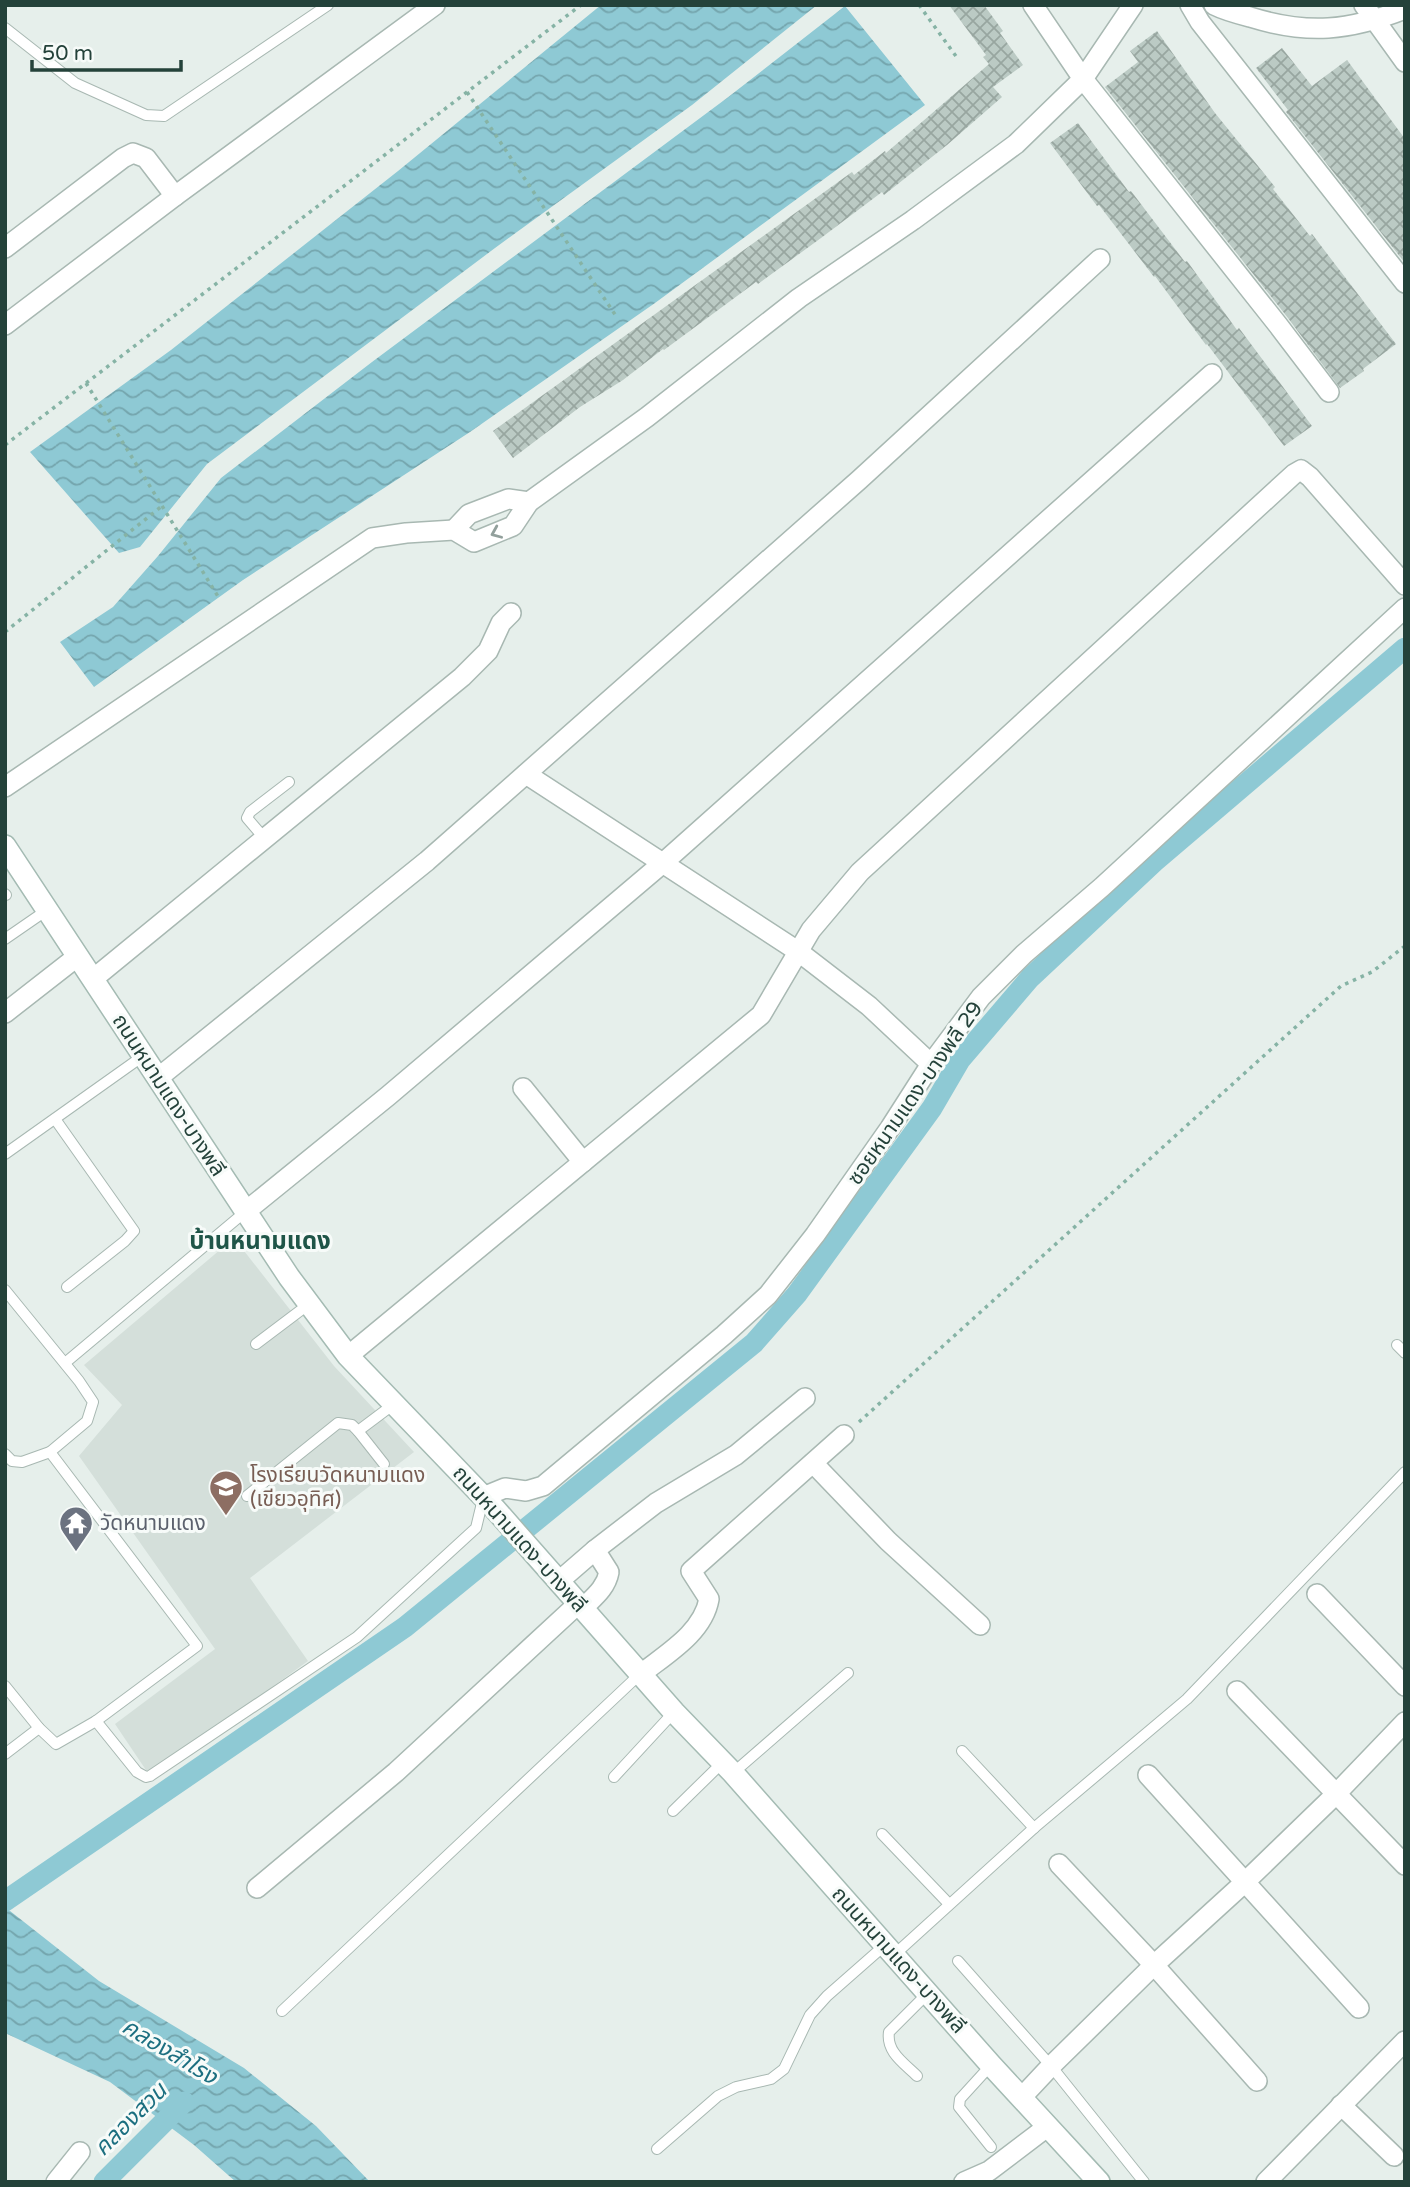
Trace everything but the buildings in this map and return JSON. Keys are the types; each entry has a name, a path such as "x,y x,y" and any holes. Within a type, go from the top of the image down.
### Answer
{"main road":[{"name":"ถนนหนามแดง-บางพลี","path":"5,846 245,1212 348,1356 489,1503 991,2065 1099,2182"}],"street":[{"path":"5,325 435,5"},
{"path":"1032,5 1083,79 1329,392"},
{"path":"5,787 372,538 454,530 474,542 513,526 529,502 647,417 799,298 914,220 1016,144 1083,79 1133,5"},
{"path":"1190,5 1200,22 1405,283"},
{"path":"1214,5 1280,26 1330,29 1370,13 1405,9"},
{"path":"1370,13 1405,62"},
{"path":"5,248 133,153 146,158 175,196"},
{"path":"158,1078 427,861 859,480 1100,259"},
{"path":"245,1212 388,1096 664,862 1212,374"},
{"path":"348,1356 761,1015 811,930 860,872 1294,474 1301,470 1310,477 1405,585"},
{"path":"454,530 469,514 508,499 529,502"},
{"name":"ซอยหนามแดง-บางพลี 29","path":"489,1503 505,1488 526,1492 543,1486 768,1295 815,1235 931,1064 981,997 1024,954 1102,887 1405,608"},
{"path":"93,979 462,677 488,651 501,623 511,612"},
{"path":"526,774 799,952 869,1006 931,1064"},
{"path":"5,1013 78,956"},
{"path":"523,1088 583,1162"},
{"path":"558,1582 668,1494 736,1455 805,1398"},
{"path":"640,1674 697,1627 707,1612 709,1599 691,1571 844,1435"},
{"path":"813,1464 888,1541 979,1625"},
{"path":"257,1888 396,1772 581,1605 606,1586 609,1572 595,1550"},
{"path":"1317,1594 1405,1686"},
{"path":"1237,1691 1405,1865"},
{"path":"1021,2098 1154,1965 1335,1795 1405,1722"},
{"path":"1148,1775 1359,2008"},
{"path":"1059,1864 1154,1965 1257,2081"},
{"path":"1266,2182 1405,2041"},
{"path":"1341,2105 1394,2156"},
{"path":"964,2182 985,2176 1047,2127"},
{"path":"56,2182 80,2152"}],"lane":[{"path":"5,28 75,83 146,116 164,116 328,5"},
{"path":"265,839 247,818 250,812 289,782"},
{"path":"5,939 47,910"},
{"path":"5,1154 144,1056"},
{"path":"55,1119 134,1231 67,1287"},
{"path":"65,1363 245,1212"},
{"path":"5,1290 93,1402 88,1421 50,1452 22,1462 12,1461 5,1454"},
{"path":"256,1344 309,1304"},
{"path":"358,1431 394,1404"},
{"path":"247,1496 338,1423 352,1425 384,1464"},
{"path":"5,1686 56,1744 96,1721 197,1646 50,1452"},
{"path":"657,2149 718,2096 736,2087 771,2079 784,2069 810,2015 827,1996 949,1904 1034,1828 1187,1699 1405,1472"},
{"path":"96,1721 137,1772 146,1777 150,1776 357,1637 476,1528 489,1503"},
{"path":"673,1811 848,1673"},
{"path":"282,2011 640,1674"},
{"path":"614,1777 674,1712"},
{"path":"5,1754 39,1727"},
{"path":"962,1751 1034,1828"},
{"path":"882,1835 949,1904"},
{"path":"958,1961 1051,2066 1144,2182"},
{"path":"917,2076 890,2049 889,2032 929,1993"},
{"path":"991,2065 958,2104 991,2147"}],"path":[{"path":"5,445 581,5"},
{"path":"919,5 958,59"},
{"path":"467,92 616,317"},
{"path":"86,383 219,598"},
{"path":"5,632 162,506"},
{"path":"844,1435 1341,986 1372,972 1405,946"}],"shaded area":[{"name":"โรงเรียนวัดหนามแดง (เขียวอุทิศ)","path":"234,1238 334,1366 414,1452 250,1578 308,1661 150,1776 115,1724 215,1649 79,1456 122,1405 84,1365"}],"water":[{"path":"601,5 817,5 692,105 495,248 207,464 140,547 119,553 30,452 171,350 398,171"},
{"path":"845,6 925,105 655,303 470,432 243,580 94,687 60,642 113,607 221,478 727,98"},
{"name":"คลองสำโรง","path":"5,1907 99,1981 244,2068 316,2126 370,2182 236,2182 194,2145 110,2082 5,2033"}],"waterway":[{"path":"5,1901 405,1627 754,1343 797,1294 932,1108 960,1060 1030,978 1154,862 1405,648"},
{"name":"คลองสวน","path":"104,2182 184,2102"}],"place":[{"name":"โรงเรียนวัดหนามแดง (เขียวอุทิศ)","path":"226,1517"},
{"name":"วัดหนามแดง","path":"76,1553"}],"district":[{"name":"บ้านหนามแดง","path":"260,1241"}]}
